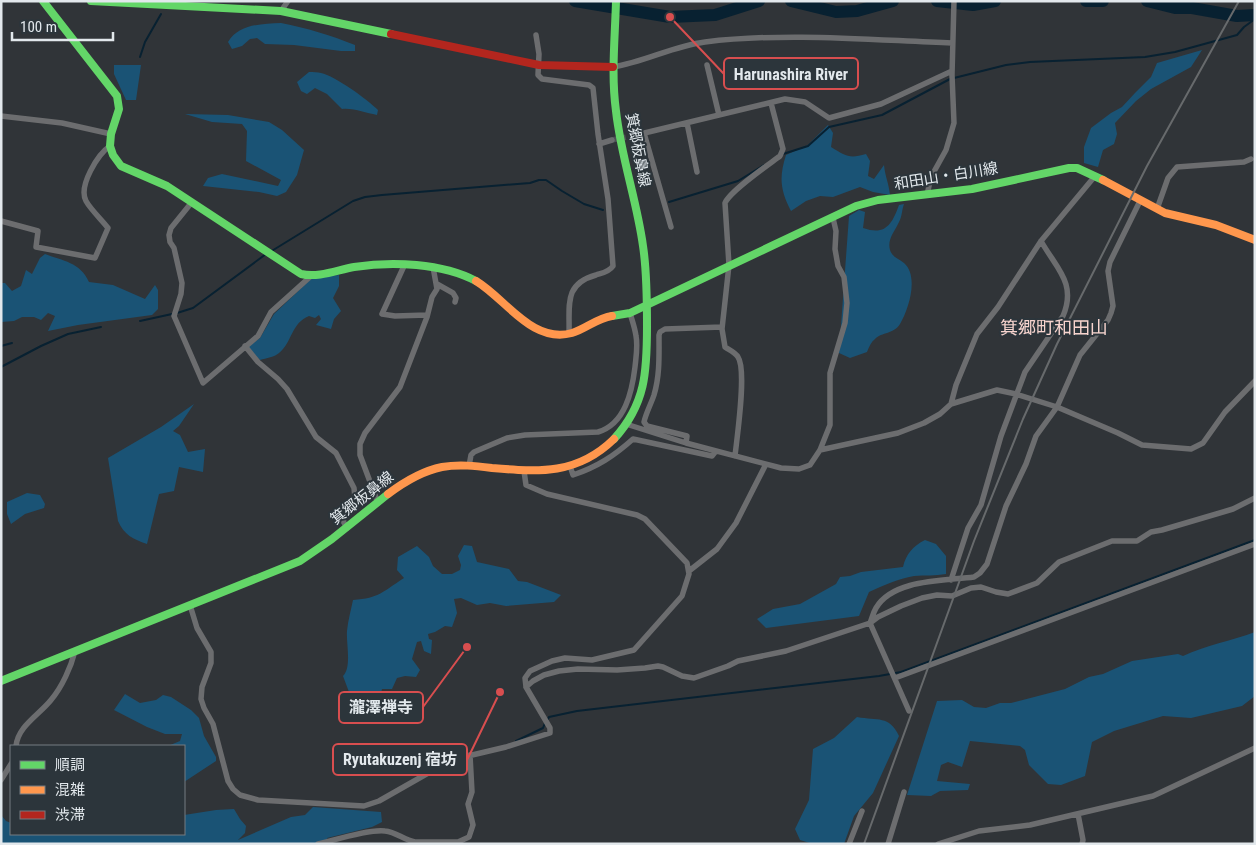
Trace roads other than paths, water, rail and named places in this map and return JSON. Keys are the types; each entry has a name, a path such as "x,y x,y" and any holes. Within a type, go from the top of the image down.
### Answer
{"main road":[{"path":"91,1 281,11 539,65 613,67"},
{"name":"箕郷板鼻線","path":"1,681 300,561 347,528 402,483 427,472 451,466 546,471 582,463 598,453 615,438 626,424 639,401 645,377 647,304 640,228 616,113 613,67 616,1"},
{"path":"45,2 117,96 119,109 111,134 110,146 121,166 159,182 295,271 311,276 380,264 433,267 463,274 479,283 528,325 556,335 569,334 598,319 630,313 647,304"},
{"name":"和田山・白川線","path":"647,304 856,206 869,202 972,189 1069,168 1077,168 1095,176 1157,209 1176,216 1216,225 1255,240"}],"street":[{"path":"281,11 288,1"},
{"path":"927,195 930,177 946,150 953,130 954,1"},
{"path":"536,35 539,54 538,75 542,79 589,85 593,88 599,144 608,199 613,266 606,272 584,278 573,288 569,334"},
{"path":"613,67 703,42 767,37 953,40"},
{"path":"707,65 719,114"},
{"path":"632,136 785,100 800,100 829,118 882,104 952,76"},
{"path":"735,456 741,395 740,362 736,354 725,347 722,327 729,265 725,211 726,200 780,156 783,150 771,103"},
{"path":"1,117 62,123 111,134"},
{"path":"687,122 698,172"},
{"path":"644,133 671,227"},
{"path":"599,144 612,140"},
{"path":"1,221 38,232 36,247 95,258 108,228 86,201 83,191 90,172 110,146"},
{"path":"1157,209 1168,178 1177,168 1244,162 1251,159"},
{"path":"950,404 977,334 998,308 1041,241 1095,176"},
{"path":"909,712 870,623 875,609 881,602 904,586 974,577 980,573 986,564 1006,506 1026,464 1036,436 1056,407 1077,360 1111,314 1113,306 1108,271 1110,262 1140,201"},
{"path":"192,202 171,228 169,234 182,283 181,294 174,316 203,383 258,336 271,312 311,276"},
{"path":"626,424 686,443 788,469 804,468 810,465 820,450 830,425 830,373 845,324 847,303 844,277 838,266 835,248 836,231 833,218"},
{"path":"950,580 968,528 981,505 1001,436 1019,395 1026,372 1063,316 1067,306 1068,291 1066,282 1041,241"},
{"path":"404,266 382,314 395,316 427,315"},
{"path":"378,503 360,455 360,444 365,433 400,387 432,297 437,289 433,267"},
{"path":"436,284 453,293 456,298 455,302"},
{"path":"469,466 474,452 507,438 543,434 598,432 612,425 624,408 632,385 637,345 630,313"},
{"path":"686,443 687,436 647,426 644,422 658,379 659,335 665,329 722,327"},
{"path":"245,346 258,362 287,389 316,437 336,453 354,488 355,498 343,521 347,528"},
{"path":"820,450 904,432 940,414 950,404 993,390 1001,390 1048,404 1142,445 1191,449 1203,442 1225,412 1255,381"},
{"path":"570,466 573,475 589,470 610,458 633,439 712,456 716,451"},
{"path":"689,571 717,549 736,523 766,464"},
{"path":"190,605 198,628 210,649 212,658 202,687 202,703 212,724 228,781 240,795 258,800 364,806 379,801 451,760 550,733 550,728 526,687 525,678 530,671 552,661 565,658 592,660 634,650 682,596 689,571 687,563 645,519 637,515 531,489 526,485 524,471"},
{"path":"526,687 544,675 578,669 617,670 658,666 688,678 694,678 738,661 786,651 870,623 878,617 922,598 937,595 952,596 981,586 1008,594 1037,582 1060,562 1112,541 1136,541 1151,532 1233,509 1255,498"},
{"path":"895,678 1255,544"},
{"path":"16,745 23,729 52,699 73,661 76,651"},
{"path":"938,844 979,831 1030,825 1153,796 1255,748"},
{"path":"318,844 384,830 415,842 458,842 466,839 471,833 473,825 468,804 472,792 470,755"},
{"path":"1,780 10,766"},
{"path":"888,844 904,792"},
{"path":"849,844 862,811"},
{"path":"1078,814 1083,840 1082,844"}],"waterway":[{"path":"575,1 670,17 715,15 759,1"},
{"path":"791,1 836,12 857,11 893,1"},
{"path":"937,1 973,5 995,1"},
{"path":"1086,1 1103,1"},
{"path":"1147,1 1175,8 1192,8 1237,16 1255,15"},
{"path":"140,57 145,42 161,14"},
{"path":"954,78 1006,65 1030,62 1145,57 1175,52 1237,35 1255,19"},
{"path":"783,154 808,146 829,127 882,115 950,79"},
{"path":"669,202 738,181 764,165"},
{"path":"270,252 353,201 365,197 546,180 584,204 603,210"},
{"path":"177,313 193,308 266,254"},
{"path":"140,321 172,314"},
{"path":"1,367 68,334 101,327"},
{"path":"1,346 12,343"},
{"path":"548,719 549,717 577,711 901,672 1255,540"},
{"path":"516,741 543,728 545,723"}],"tunnel":[{"path":"612,140 632,136"}],"railway":[{"path":"864,844 974,541 1023,419 1057,344 1147,166 1239,1"}],"place":[{"name":"Harunashira River","path":"670,17"},
{"name":"瀧澤禅寺","path":"467,647"},
{"name":"Ryutakuzenj 宿坊","path":"500,692"}],"district":[{"name":"箕郷町和田山","path":"1054,327"}]}
